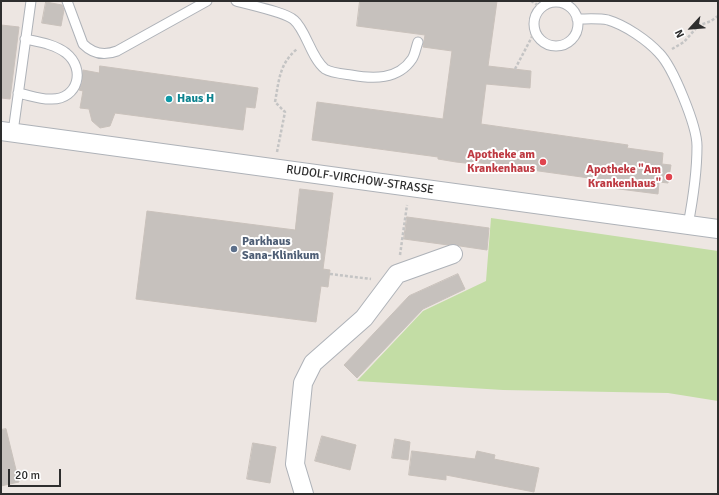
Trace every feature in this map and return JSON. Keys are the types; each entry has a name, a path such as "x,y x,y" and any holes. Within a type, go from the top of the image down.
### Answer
{"street":[{"name":"RUDOLF-VIRCHOW-STRASSE","path":"7,131 718,229"},
{"path":"304,494 295,464 303,383 313,363 364,318 398,274 453,254"}],"lane":[{"path":"7,131 18,93 31,1"},
{"path":"67,1 83,44 94,52 105,54 117,51 207,1"},
{"path":"236,1 250,3 286,15 295,20 325,69 369,78 386,77 399,71 412,59 418,42"},
{"path":"551,2 562,2 572,8 578,19 576,33 565,44 558,46 544,42 534,31 534,16 541,7 551,2"},
{"path":"578,19 608,20 629,30 660,53 679,89 695,130 697,146 692,205 688,225"},
{"path":"18,93 52,100 66,96 74,88 78,78 77,65 66,53 50,45 25,39"}],"path":[{"path":"531,1 541,7"},
{"path":"660,53 684,42 698,26 711,21 718,16"},
{"path":"515,69 534,31"},
{"path":"274,168 285,112 276,102 280,72 291,55 307,41"},
{"path":"402,239 407,202"},
{"path":"330,274 392,282"}],"green space":[{"path":"491,218 718,251 718,401 668,393 503,390 357,381 423,311 486,281"}],"building":[{"path":"360,1 497,1 488,66 531,71 530,88 486,84 481,124 628,145 627,148 663,153 662,164 671,165 668,183 659,182 658,194 588,185 589,178 474,162 474,164 456,162 438,159 438,157 312,140 317,102 443,119 452,51 423,47 425,35 357,26"},
{"path":"46,2 62,5 64,10 61,26 42,23"},
{"path":"1,25 19,27 10,99 1,98"},
{"name":"Haus H","path":"100,66 258,88 255,108 246,107 243,130 115,113 110,126 100,128 92,121 89,109 80,108 83,91 79,90 82,83 83,70 99,73"},
{"name":"Parkhaus Sana-Klinikum","path":"300,189 333,193 323,269 330,270 328,287 321,286 316,322 136,299 147,211 295,230"},
{"path":"407,217 489,228 487,250 454,244 448,245 404,239"},
{"path":"458,274 465,289 423,309 357,378 344,365 409,296"},
{"path":"6,429 19,482 1,486 1,430"},
{"path":"322,436 356,445 350,470 315,461"},
{"path":"395,439 410,442 408,460 392,458"},
{"path":"253,443 276,447 270,483 247,479"},
{"path":"412,451 475,459 477,451 495,455 494,459 539,468 534,492 446,475 446,480 409,475"}],"place":[{"name":"Haus H","path":"169,99"},
{"name":"Apotheke am Krankenhaus","path":"543,162"},
{"name":"Apotheke \"Am Krankenhaus\"","path":"669,177"},
{"name":"Parkhaus Sana-Klinikum","path":"234,249"}]}
